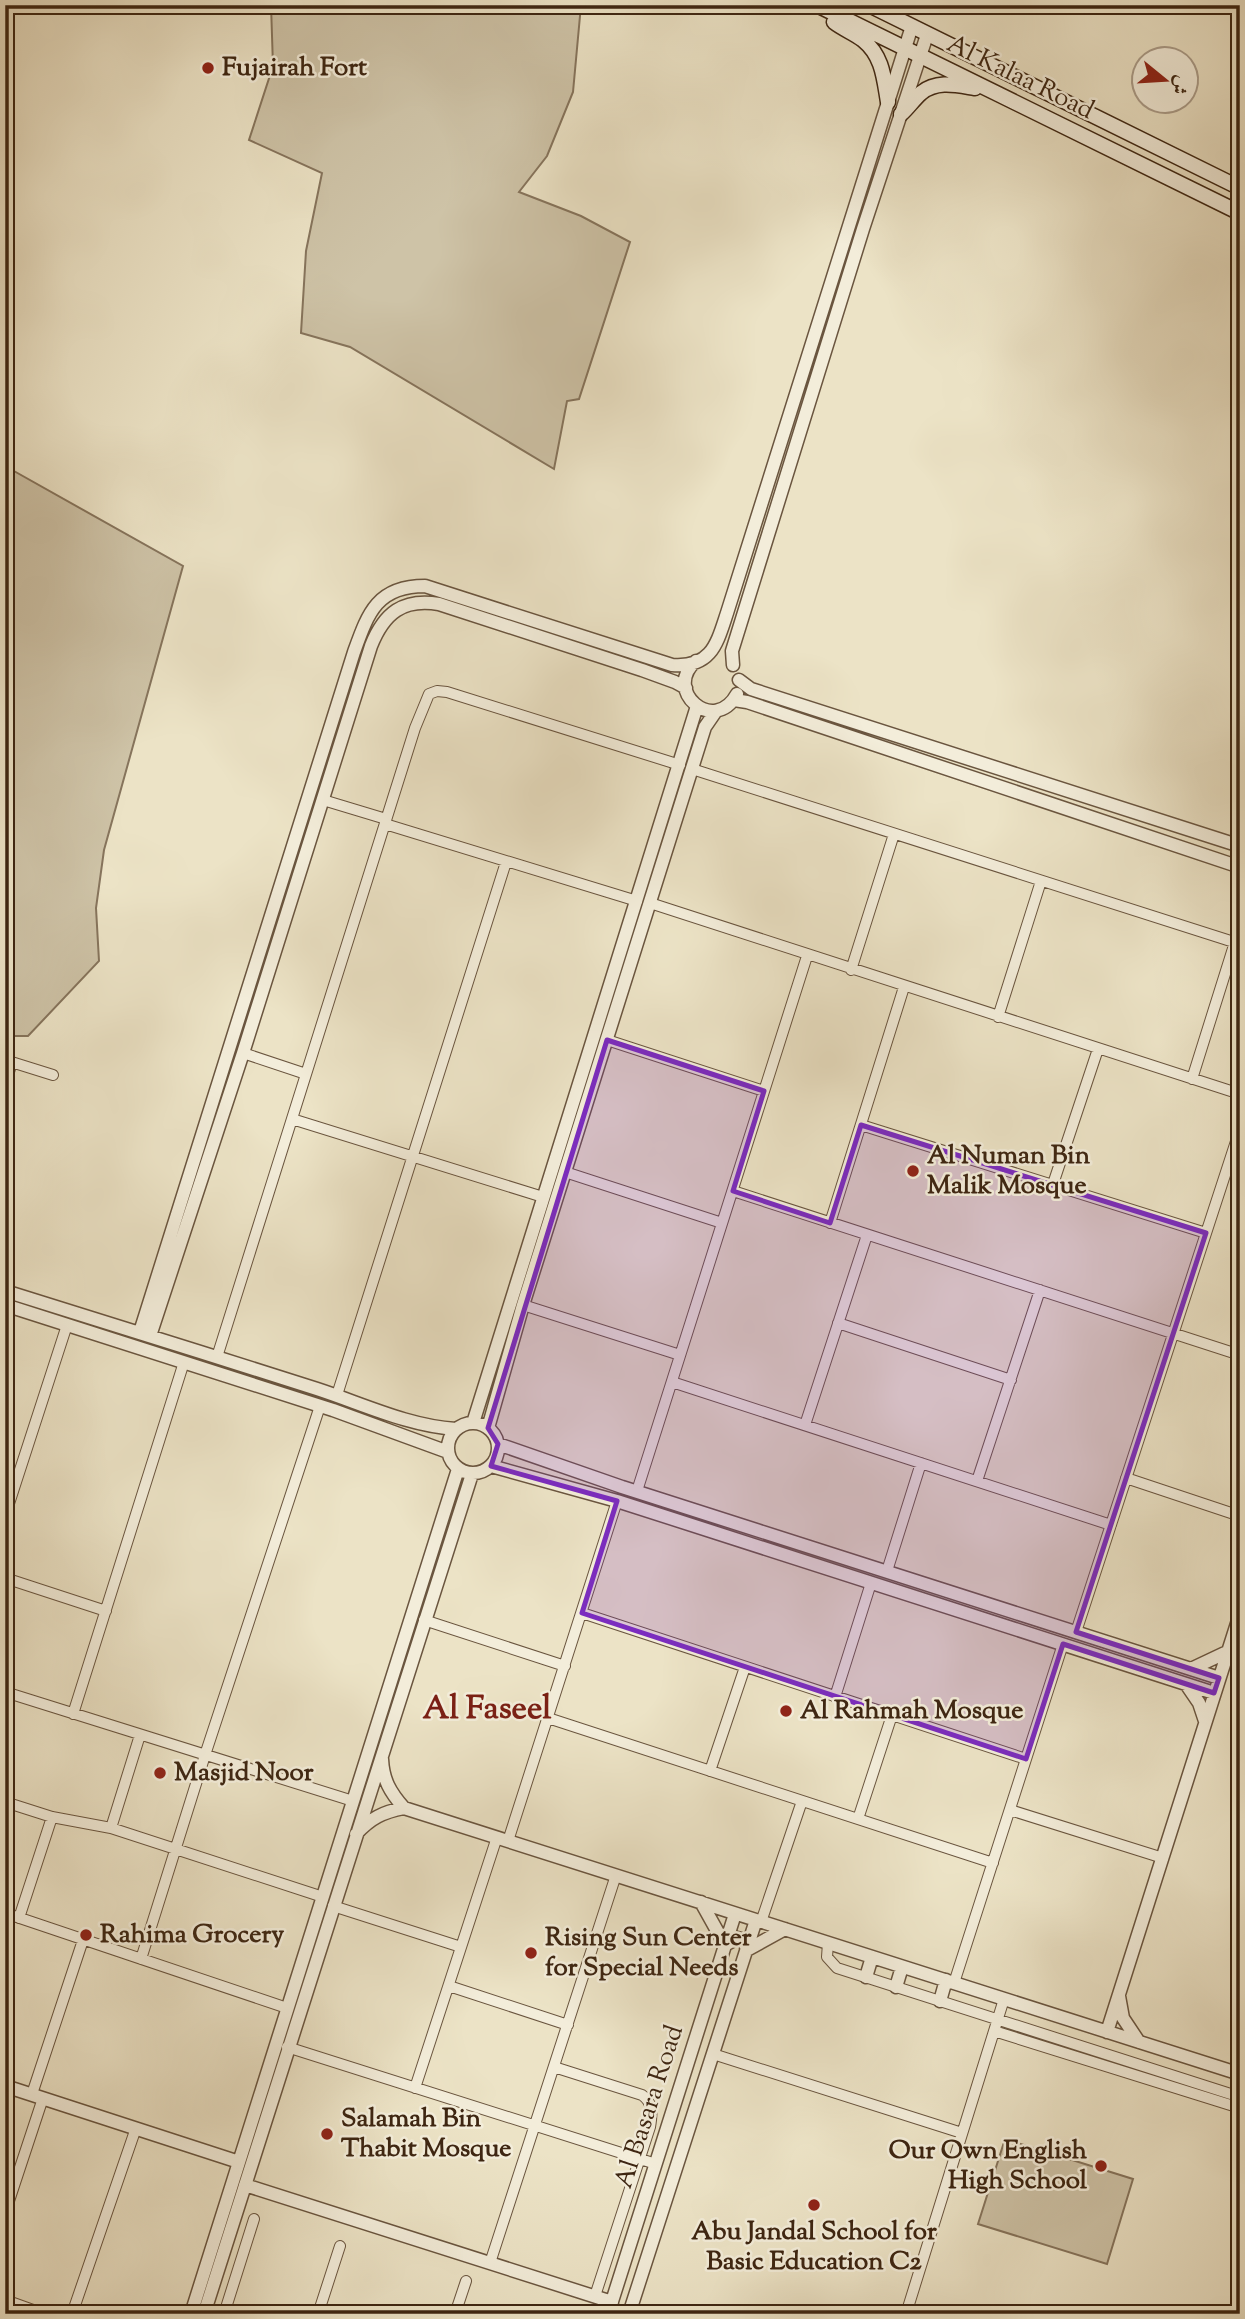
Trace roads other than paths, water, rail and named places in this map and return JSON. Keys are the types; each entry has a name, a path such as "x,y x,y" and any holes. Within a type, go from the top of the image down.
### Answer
{"main road":[{"name":"Al Kalaa Road","path":"869,5 1240,188"},
{"name":"Al Kalaa Road","path":"820,6 1240,213"},
{"path":"820,6 835,23 864,41 876,54 883,71 888,102"},
{"path":"901,114 920,93 937,85 949,84 990,90"}],"street":[{"path":"716,711 697,706 688,697 685,688 688,670 715,649 912,26"},
{"path":"473,1423 543,1197 686,767 706,724 716,711 734,700 739,687 732,650 927,34"},
{"path":"145,1334 354,652 372,609 382,598 395,590 425,586 672,665 720,657 733,665"},
{"path":"165,1269 243,1053 377,631 392,613 411,603 439,604 655,675 685,688"},
{"path":"739,680 751,689 1240,846"},
{"path":"216,1357 423,705 429,694 437,691 686,767 1238,943 1192,1079"},
{"path":"734,700 747,702 1236,865"},
{"path":"686,767 697,706"},
{"path":"323,800 506,862 643,902 1240,1094"},
{"path":"852,970 894,834"},
{"path":"337,1395 506,862"},
{"path":"998,1017 1041,881"},
{"path":"488,1427 523,1306 607,1040 643,902"},
{"path":"637,1491 807,956"},
{"path":"830,1223 904,987"},
{"path":"607,1040 764,1091"},
{"path":"1052,1184 1098,1049"},
{"path":"243,1053 306,1074"},
{"path":"5,1085 9,1061 52,1075"},
{"path":"292,1119 543,1197"},
{"path":"862,1125 1206,1233"},
{"path":"1076,1632 1240,1129"},
{"path":"565,1172 723,1223"},
{"path":"733,1191 1240,1355"},
{"path":"805,1425 867,1234"},
{"path":"977,1481 1040,1290"},
{"path":"5,1291 337,1395 433,1428 456,1429 473,1423 488,1427 498,1444 497,1456 491,1466 472,1474 458,1469 451,1462 449,1440 456,1429"},
{"path":"5,1305 320,1406 448,1452"},
{"path":"523,1306 680,1355"},
{"path":"838,1323 1011,1380"},
{"path":"5,1516 67,1325"},
{"path":"74,1714 184,1362"},
{"path":"672,1382 1111,1524"},
{"path":"141,1959 320,1406"},
{"path":"498,1444 1219,1678"},
{"path":"887,1571 921,1463"},
{"path":"491,1466 617,1501 1214,1693"},
{"path":"191,2314 458,1469"},
{"path":"204,2314 472,1474"},
{"path":"1126,1478 1240,1516"},
{"path":"415,2088 461,1947 548,1718 617,1501"},
{"path":"5,1578 106,1611"},
{"path":"835,1697 872,1583"},
{"path":"582,1614 1026,1759"},
{"path":"1107,2032 1240,1614"},
{"path":"424,1620 565,1666"},
{"path":"940,2001 950,1982 993,1863 1063,1644"},
{"path":"1191,1669 1227,1652"},
{"path":"710,1771 745,1667"},
{"path":"1186,1684 1199,1703 1205,1721"},
{"path":"5,1692 353,1801"},
{"path":"858,1819 892,1715"},
{"path":"548,1718 993,1863"},
{"path":"111,1828 140,1735"},
{"path":"382,1751 383,1772 389,1791 404,1808"},
{"path":"759,1921 802,1801"},
{"path":"5,1802 52,1817 111,1828 323,1897"},
{"path":"356,1834 382,1812 404,1808 1240,2074"},
{"path":"1010,1810 1163,1858"},
{"path":"19,1918 52,1817"},
{"path":"490,2263 616,1875"},
{"path":"701,1902 725,1945 738,1937 744,1940 747,1950 785,1929"},
{"path":"333,1906 461,1947"},
{"path":"5,1913 288,2008"},
{"name":"Al Basara Road","path":"610,2308 735,1914"},
{"name":"Al Basara Road","path":"632,2313 713,2054 759,1921"},
{"path":"5,2213 83,1940"},
{"path":"828,1943 827,1957 833,1966 998,2020 1240,2108"},
{"path":"866,1978 872,1957"},
{"path":"896,1987 902,1967"},
{"path":"449,1986 568,2025"},
{"path":"1076,2022 1092,2023 1105,2016 1118,1996"},
{"path":"1118,1996 1123,2018 1139,2042"},
{"path":"905,2314 1004,1999"},
{"path":"994,2031 1180,2084 1240,2097"},
{"path":"287,2048 656,2164"},
{"path":"713,2054 962,2133"},
{"path":"1180,2084 1188,2058"},
{"path":"554,2067 646,2098 651,2108 652,2115 639,2159 595,2296"},
{"path":"5,2086 239,2162"},
{"path":"72,2314 135,2128"},
{"path":"245,2185 595,2296 610,2308"},
{"path":"224,2314 254,2220"},
{"path":"318,2314 340,2246"},
{"path":"455,2314 466,2281"},
{"path":"5,2300 44,2314"}],"place":[{"name":"Fujairah Fort","path":"208,68"},
{"name":"Al Numan Bin Malik Mosque","path":"913,1171"},
{"name":"Al Rahmah Mosque","path":"786,1711"},
{"name":"Masjid Noor","path":"160,1773"},
{"name":"Rahima Grocery","path":"86,1935"},
{"name":"Rising Sun Center for Special Needs","path":"531,1953"},
{"name":"Salamah Bin Thabit Mosque","path":"327,2134"},
{"name":"Our Own English High School","path":"1101,2166"},
{"name":"Abu Jandal School for Basic Education C2","path":"814,2205"}],"district":[{"name":"Al Faseel","path":"487,1710"}]}
